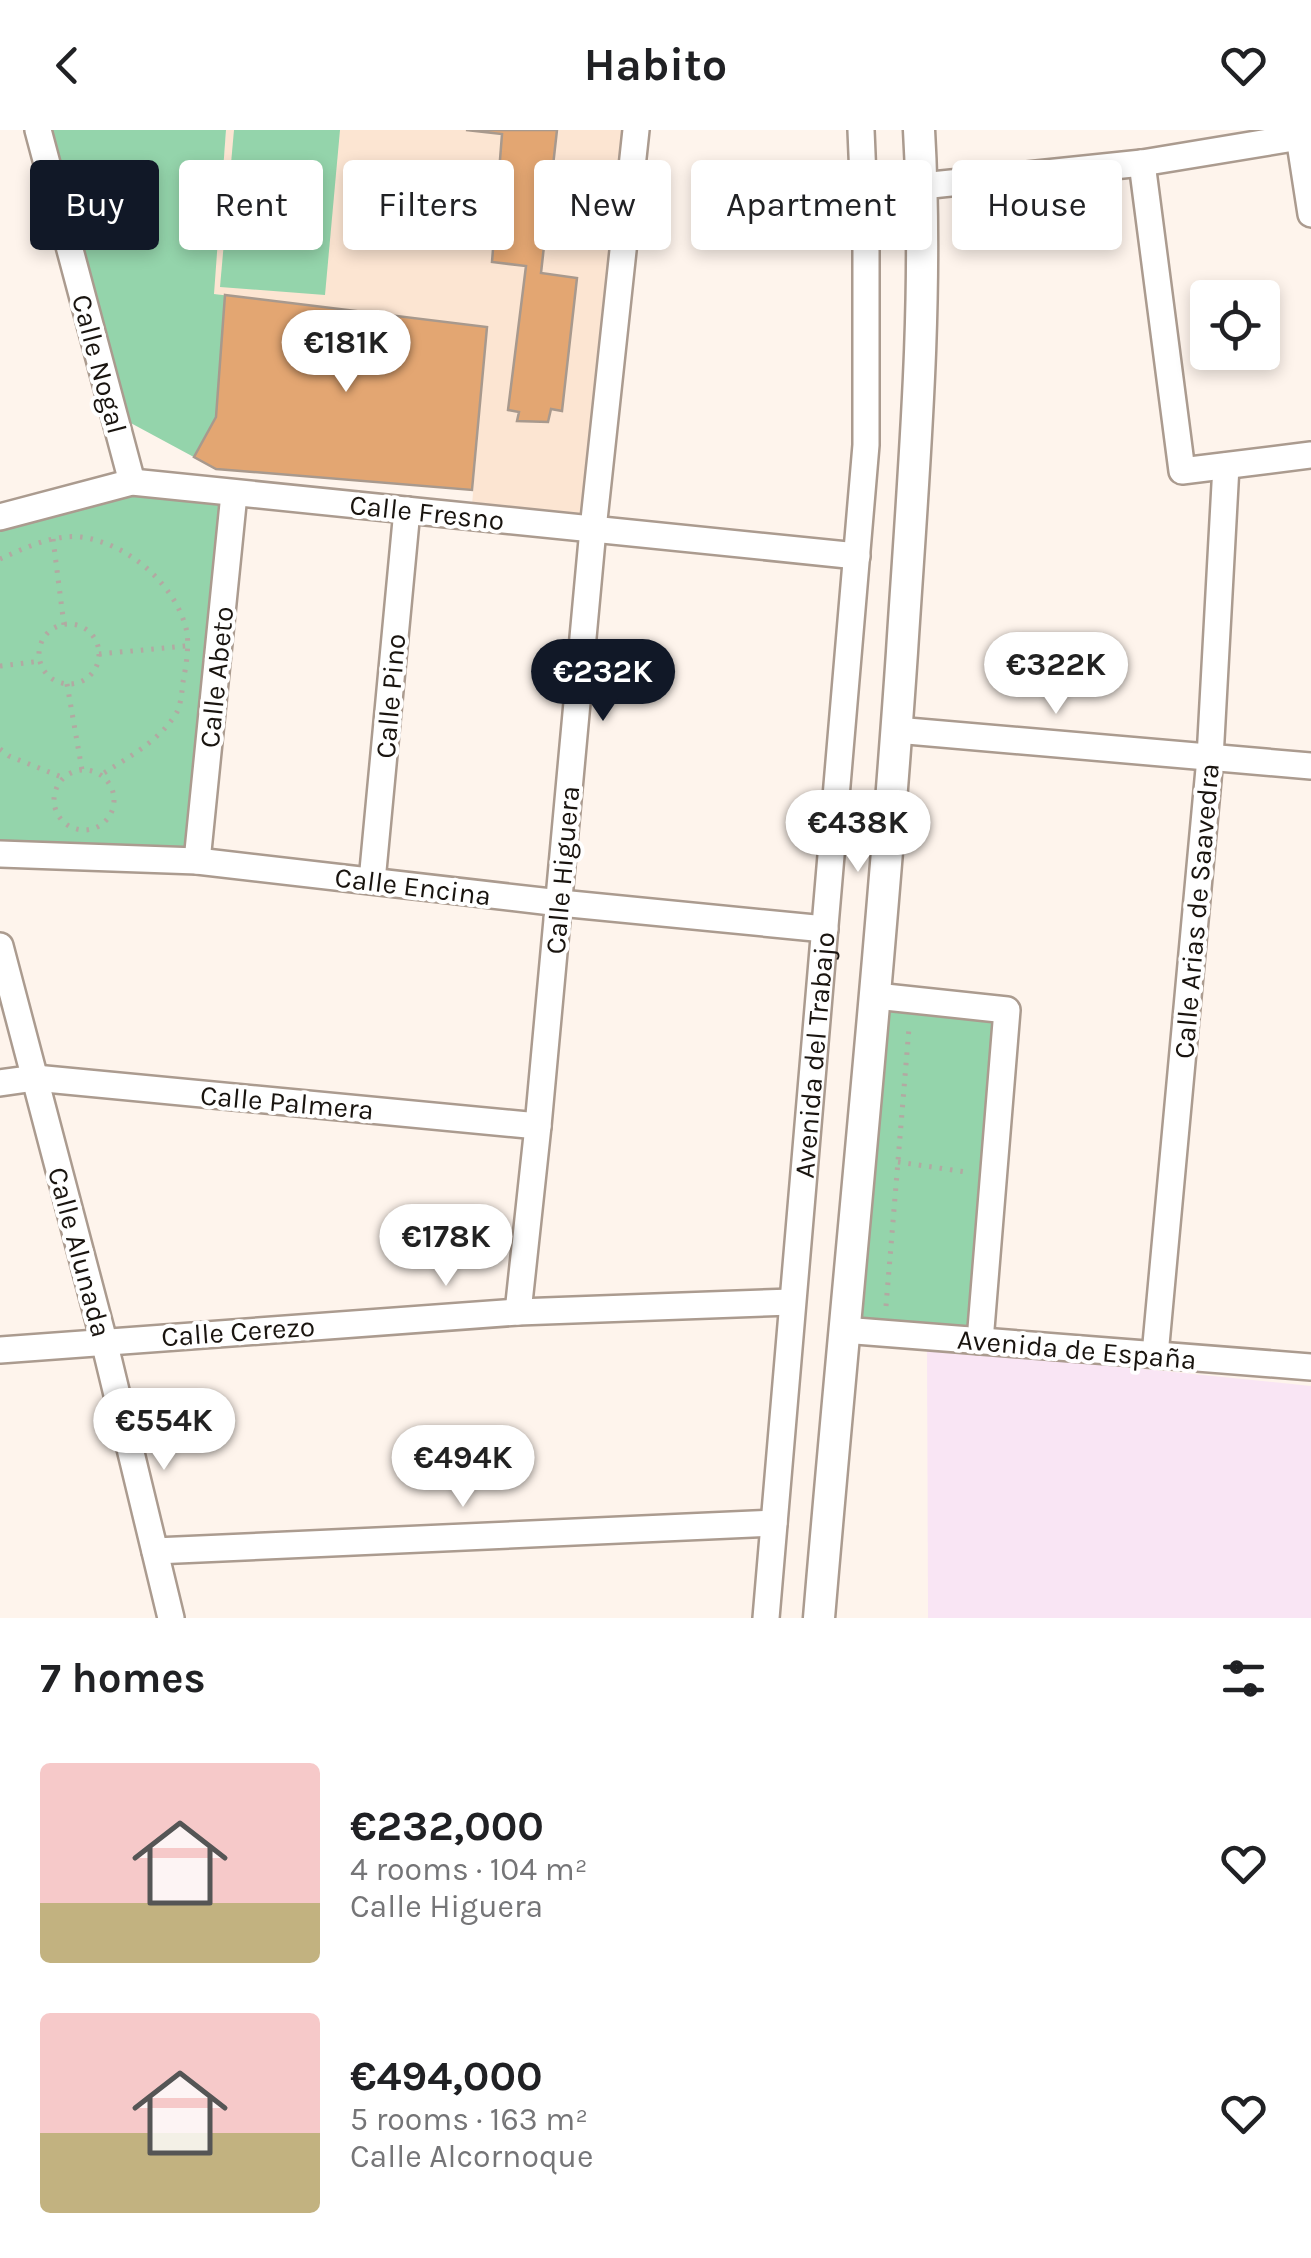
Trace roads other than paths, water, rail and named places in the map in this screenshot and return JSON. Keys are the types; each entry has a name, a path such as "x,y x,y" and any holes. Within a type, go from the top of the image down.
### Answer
{"street":[{"name":"Calle Nogal","path":"38,130 132,482"},
{"name":"Calle Higuera","path":"518,1312 593,529 636,130"},
{"name":"Avenida del Trabajo","path":"766,1618 866,445 866,251 861,130"},
{"name":"Avenida del Trabajo","path":"919,130 921,160"},
{"path":"932,185 1142,163 1303,134 1311,214"},
{"path":"1142,163 1182,470 1311,455"},
{"name":"Avenida del Trabajo","path":"820,1618 896,730 919,390 921,250"},
{"name":"Calle Arias de Saavedra","path":"1155,1355 1210,758 1226,466"},
{"name":"Calle Fresno","path":"0,518 132,482 858,556"},
{"name":"Calle Abeto","path":"197,861 234,494"},
{"name":"Calle Pino","path":"372,881 407,510"},
{"path":"896,730 1311,766"},
{"name":"Calle Encina","path":"0,854 197,861 825,929"},
{"name":"Calle Alunada","path":"0,946 104,1340 171,1618"},
{"name":"Avenida del Trabajo","path":"876,996 1007,1010 980,1341"},
{"name":"Calle Palmera","path":"0,1083 35,1078 538,1126"},
{"name":"Calle Cerezo","path":"0,1350 518,1312 792,1302"},
{"name":"Avenida de España","path":"843,1330 1311,1367"},
{"path":"155,1551 774,1523"}]}
